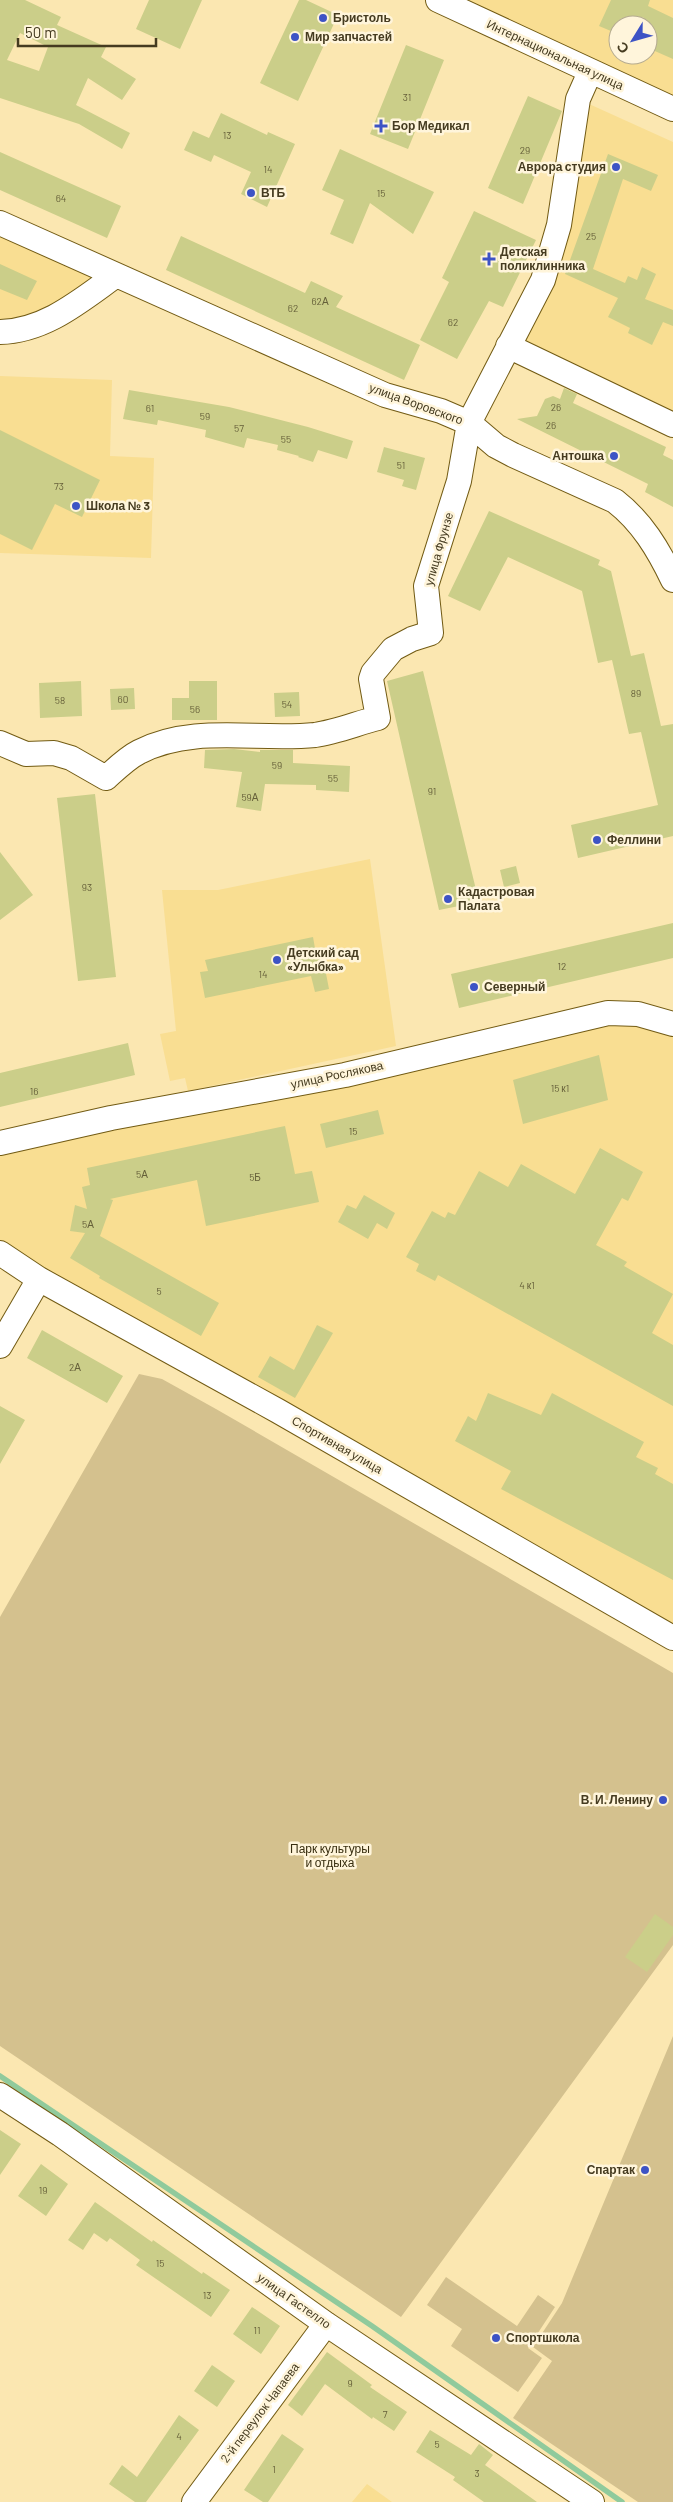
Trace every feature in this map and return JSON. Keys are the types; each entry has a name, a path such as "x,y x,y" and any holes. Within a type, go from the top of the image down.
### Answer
{"street":[{"name":"Интернациональная улица","path":"438,0 673,109"},
{"name":"улица Воровского","path":"0,223 115,276 386,395 441,412 469,424 543,280 551,258 562,207 574,117 578,99 590,72"},
{"path":"0,332 30,326 53,318 115,276"},
{"path":"508,346 673,426"},
{"path":"469,424 496,446 513,455 615,501 628,511 646,532 658,549 673,580"},
{"name":"улица Фрунзе","path":"0,743 26,754 54,753 71,758 106,778 137,752 162,742 195,736 283,737 318,734 378,718 371,679 374,672 393,649 412,639 431,633 426,586 459,481 469,424"},
{"name":"улица Рослякова","path":"0,1144 111,1118 345,1075 608,1013 638,1014 673,1024"},
{"name":"Спортивная улица","path":"0,1254 39,1279 287,1416 673,1638"},
{"path":"0,1346 39,1279"},
{"name":"улица Гастелло","path":"0,2094 60,2134 326,2324 592,2502"},
{"name":"2-й переулок Чапаева","path":"194,2502 326,2324"}],"shaded area":[{"path":"438,0 673,0 673,109"},
{"path":"578,99 673,142 673,425 508,346 543,280"},
{"path":"0,223 115,276 0,332"},
{"name":"Школа № 3","path":"0,376 112,380 110,456 154,458 151,558 0,553"},
{"name":"Детский сад «Улыбка»","path":"370,859 396,1046 188,1091 185,1078 170,1081 160,1034 176,1031 162,890 218,890"},
{"path":"608,1013 673,1024 673,1638 0,1253 0,1143"},
{"path":"367,2484 392,2502 352,2502"}],"green space":[{"name":"Парк культуры и отдыха","path":"139,1374 162,1379 216,1409 673,1673 673,1945 401,2317 0,2046 0,1617"},
{"name":"Спартак","path":"673,2036 673,2502 638,2502 513,2418 552,2361 533,2347 562,2303"},
{"name":"Спортшкола","path":"446,2277 517,2326 538,2295 555,2307 528,2348 542,2358 518,2392 451,2346 462,2329 427,2305"}],"building":[{"path":"0,0 25,0 61,17 57,25 106,47 101,57 136,79 122,100 88,78 76,105 130,133 122,149 79,124 0,98","holes":["20,33 48,47 39,71 7,60"]},
{"path":"149,0 202,0 180,49 136,29"},
{"path":"299,0 306,0 338,15 298,101 260,83"},
{"path":"611,0 650,0 648,6 673,18 673,59 658,52 658,15 608,15 608,30 599,26"},
{"path":"406,45 444,60 408,149 370,134"},
{"path":"528,96 562,111 523,204 488,188"},
{"path":"221,113 267,135 268,132 295,144 267,207 241,194 251,172 214,155 211,162 184,150 193,131 209,138"},
{"name":"Бор Медикал","path":"340,149 434,192 413,234 370,203 353,244 330,234 344,200 322,190"},
{"path":"0,152 121,206 107,238 0,190"},
{"path":"608,154 658,175 651,191 623,179 593,269 625,283 628,276 637,280 642,267 656,274 645,299 673,310 673,326 663,322 652,345 628,333 630,328 608,317 618,298 565,274"},
{"name":"Детская поликлинника","path":"474,211 536,240 503,307 489,301 457,359 420,340 449,282 442,278"},
{"path":"181,236 305,293 311,281 343,296 336,307 420,345 404,380 166,270"},
{"path":"0,264 37,281 27,300 0,289"},
{"path":"564,388 577,394 573,403 666,447 663,455 673,460 673,507 645,492 648,484 517,419 537,416 545,399 553,396 560,399"},
{"path":"129,390 229,407 308,427 353,441 347,459 318,450 313,462 277,450 278,445 247,438 244,448 205,437 206,430 158,420 157,425 123,419"},
{"path":"0,430 100,480 82,517 55,504 32,550 0,534"},
{"path":"384,447 425,458 416,490 402,486 404,480 377,472"},
{"path":"489,511 600,560 598,565 611,571 631,656 644,653 661,726 673,724 673,836 578,858 571,825 658,805 641,732 629,734 612,660 598,663 582,591 508,557 480,611 448,596"},
{"path":"423,671 479,902 439,910 387,681"},
{"path":"81,681 82,716 40,718 39,683"},
{"path":"189,681 217,681 217,720 172,720 172,698 189,698"},
{"path":"134,688 135,709 111,710 110,689"},
{"path":"299,692 300,716 275,717 274,693"},
{"path":"234,749 260,752 260,750 293,750 293,763 350,766 349,792 316,790 316,785 265,784 261,811 236,807 242,772 204,768 205,750"},
{"path":"95,794 116,977 78,981 57,798"},
{"path":"0,852 33,895 0,920"},
{"path":"516,866 520,883 504,887 500,870"},
{"path":"673,923 673,958 459,1008 451,974"},
{"path":"313,937 316,954 322,953 329,989 315,992 311,976 205,998 200,972 208,971 205,960"},
{"path":"128,1043 135,1075 0,1107 0,1073"},
{"path":"599,1055 608,1100 523,1124 513,1080"},
{"path":"378,1110 384,1134 326,1148 320,1124"},
{"path":"285,1126 295,1174 312,1171 319,1202 206,1226 197,1180 110,1199 113,1200 100,1236 219,1303 201,1336 99,1278 100,1276 70,1258 85,1233 70,1231 75,1205 87,1209 82,1187 90,1185 87,1168"},
{"path":"600,1148 643,1172 628,1201 622,1198 596,1245 627,1262 624,1266 673,1294 652,1333 673,1345 673,1406 438,1275 435,1281 416,1271 419,1264 406,1257 432,1211 445,1218 448,1212 455,1215 479,1171 508,1187 521,1164 575,1194"},
{"path":"364,1195 395,1213 387,1229 377,1223 368,1239 338,1222 347,1205 356,1209"},
{"path":"317,1325 333,1333 295,1398 258,1377 270,1356 294,1370"},
{"path":"42,1330 123,1376 107,1403 27,1358"},
{"path":"488,1393 541,1415 552,1393 644,1442 636,1457 658,1468 655,1474 673,1484 673,1580 501,1489 511,1471 455,1441 468,1416 476,1421"},
{"path":"0,1406 25,1420 0,1464"},
{"path":"655,1914 673,1927 673,1935 647,1972 625,1957"},
{"path":"0,2130 21,2144 0,2175"},
{"path":"41,2164 68,2184 46,2216 18,2196"},
{"path":"95,2202 152,2242 153,2240 202,2274 203,2272 230,2290 211,2317 136,2265 140,2260 110,2238 107,2242 94,2233 83,2250 68,2240"},
{"path":"252,2307 280,2326 261,2354 233,2334"},
{"path":"327,2352 372,2385 370,2387 407,2412 394,2431 373,2417 372,2419 325,2384 302,2416 288,2405"},
{"path":"212,2365 235,2381 217,2407 194,2391"},
{"path":"179,2415 199,2430 146,2502 135,2502 109,2484 122,2465 137,2477"},
{"path":"430,2430 471,2455 479,2444 493,2455 485,2465 537,2502 484,2502 453,2480 455,2477 416,2452"},
{"path":"282,2434 304,2449 268,2502 263,2502 244,2490"}],"waterway":[{"path":"0,2076 372,2326 622,2502"}],"place":[{"name":"Бристоль","path":"323,18"},
{"name":"Мир запчастей","path":"295,37"},
{"name":"Бор Медикал","path":"381,126"},
{"name":"Аврора студия","path":"616,167"},
{"name":"ВТБ","path":"251,193"},
{"name":"Детская поликлинника","path":"489,259"},
{"name":"Антошка","path":"614,456"},
{"name":"Школа № 3","path":"76,506"},
{"name":"Феллини","path":"597,840"},
{"name":"Кадастровая Палата","path":"448,899"},
{"name":"Детский сад «Улыбка»","path":"277,960"},
{"name":"Северный","path":"474,987"},
{"name":"В. И. Ленину","path":"663,1800"},
{"name":"Спартак","path":"645,2170"},
{"name":"Спортшкола","path":"496,2338"}]}
